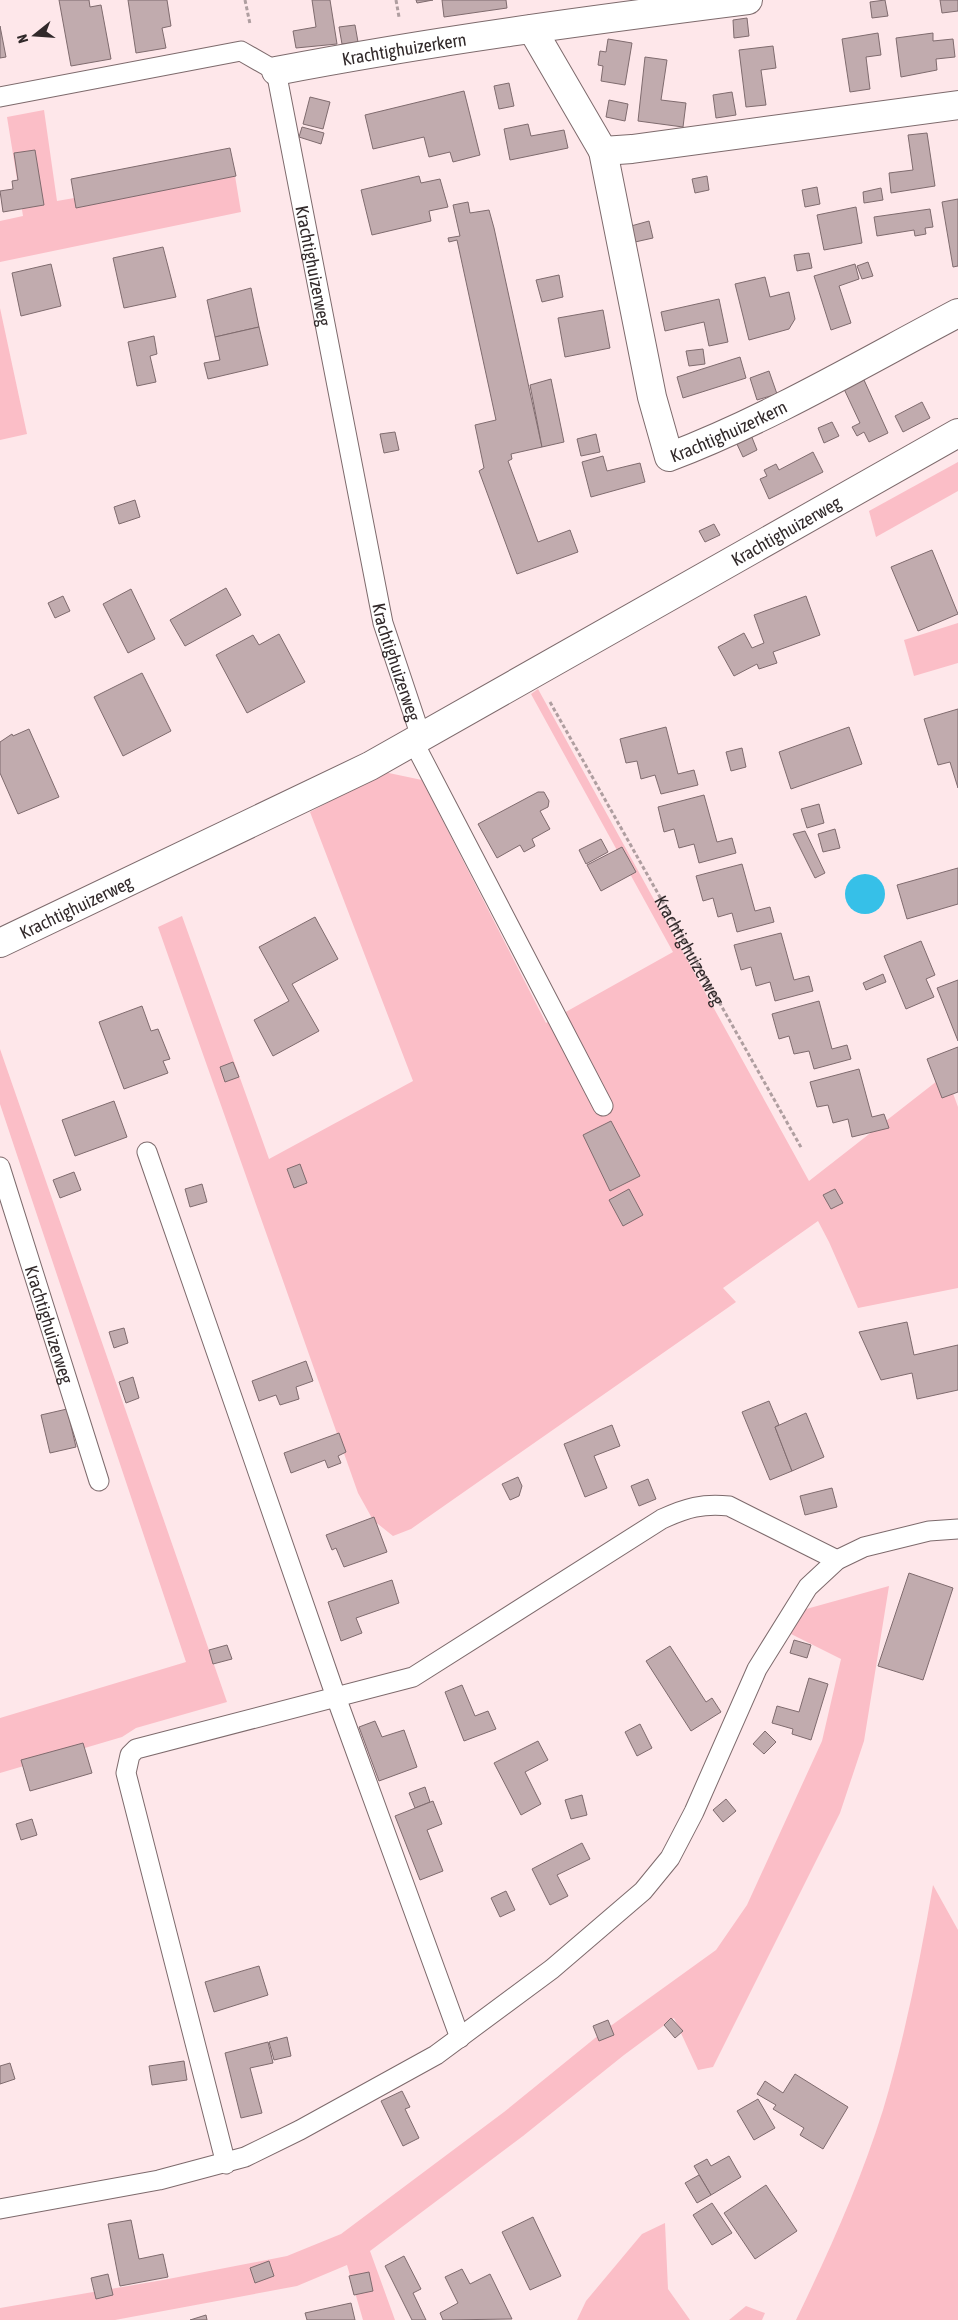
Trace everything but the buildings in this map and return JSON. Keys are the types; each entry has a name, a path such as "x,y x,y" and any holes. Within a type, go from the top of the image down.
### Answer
{"street":[{"name":"Krachtighuizerkern","path":"276,71 363,54 748,0"},
{"name":"Krachtighuizerkern","path":"532,29 603,151 652,397 669,457 710,442 773,411 958,313"},
{"path":"603,151 958,105"},
{"name":"Krachtighuizerweg","path":"0,943 370,766 958,434"}],"lane":[{"path":"0,97 241,51 276,71"},
{"name":"Krachtighuizerweg","path":"276,71 383,623 417,739"},
{"path":"417,739 603,1106"},
{"path":"147,1152 336,1697 460,2038"},
{"name":"Krachtighuizerweg","path":"0,1167 99,1481"},
{"path":"226,2164 126,1773 130,1754 136,1749 412,1677 662,1519 687,1508 709,1504 729,1506 837,1560"},
{"path":"0,2209 159,2180 226,2164 245,2157 300,2130 436,2055 460,2038 552,1969 643,1891 670,1858 694,1812 757,1669 808,1587 837,1560 864,1547 929,1531 958,1529"}],"path":[{"name":"Krachtighuizerweg","path":"534,673 802,1149"}],"shaded area":[{"path":"44,110 57,201 234,170 241,212 0,262 0,221 23,216 7,117"},
{"path":"0,308 27,434 0,440"},
{"path":"958,462 958,491 876,537 869,511"},
{"path":"958,623 958,663 914,676 904,640"},
{"path":"538,689 809,1181 946,1074 958,1107 958,1288 858,1308 818,1221 723,1288 736,1302 411,1529 393,1536 373,1520 358,1493 158,927 182,916 269,1159 413,1081 310,812 384,772 422,780 546,1023 673,952 531,694"},
{"path":"0,1049 227,1702 136,1728 122,1737 0,1773 0,1718 186,1662 0,1104"},
{"path":"889,1586 864,1741 840,1813 713,2067 698,2070 674,2018 624,2055 523,2136 370,2251 395,2320 363,2320 347,2265 297,2286 115,2320 0,2320 0,2308 163,2280 287,2256 341,2234 504,2112 605,2030 716,1950 747,1905 822,1741 841,1659 789,1633 799,1611"},
{"path":"933,1885 958,1930 958,2320 796,2320 843,2217 883,2110 911,1998"},
{"path":"665,2223 668,2289 690,2320 577,2320 586,2301 642,2234"},
{"path":"746,2306 765,2313 762,2320 729,2320"}],"water":[{"path":"869,874 876,877 882,883 885,894 884,902 876,911 869,914 861,914 854,911 846,902 845,890 848,883 857,875"}]}
